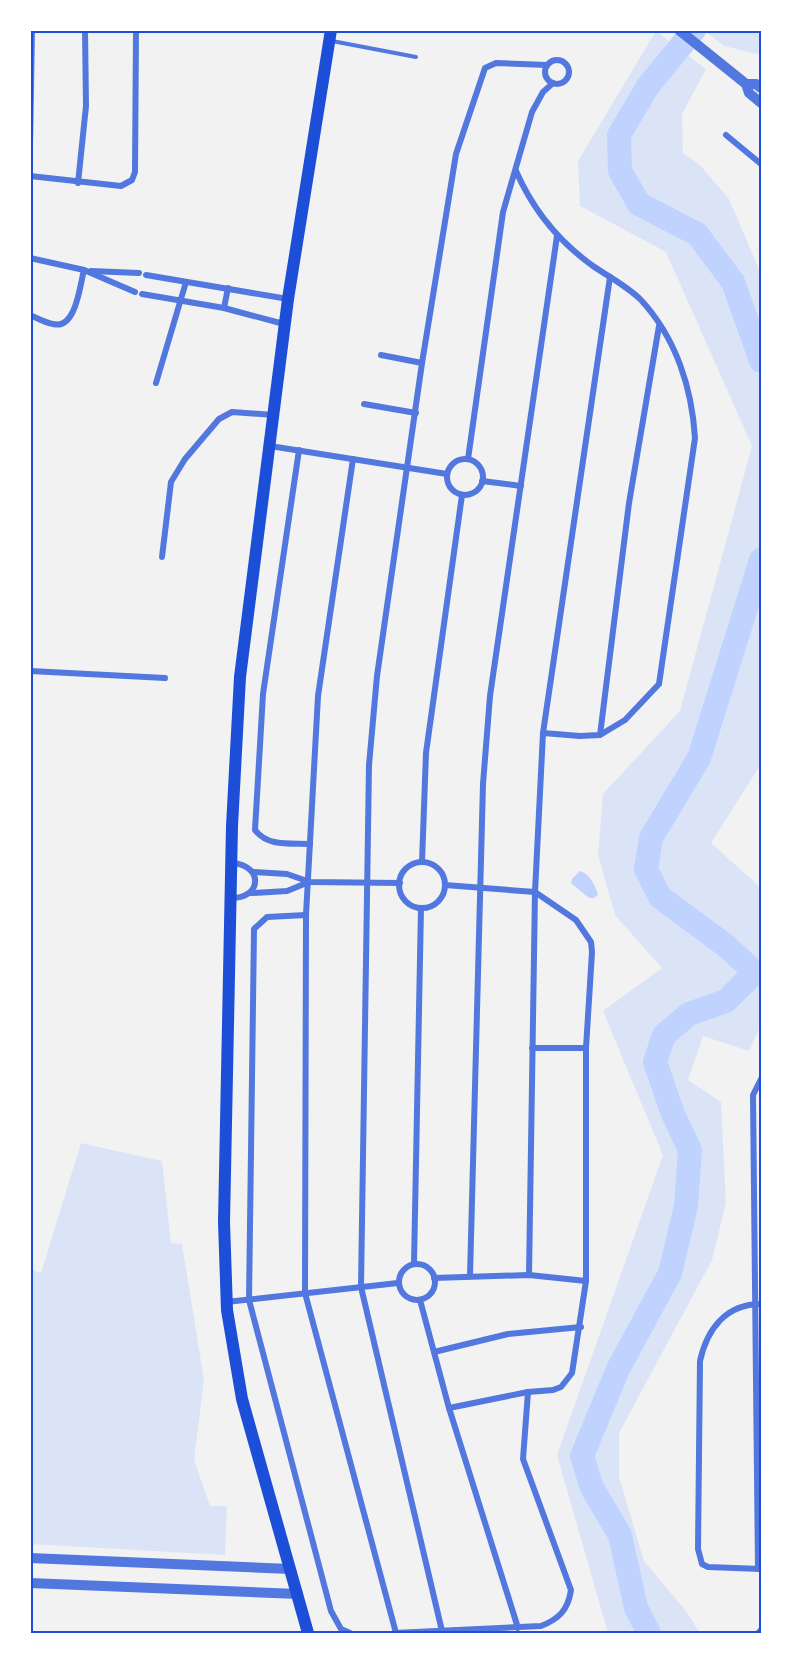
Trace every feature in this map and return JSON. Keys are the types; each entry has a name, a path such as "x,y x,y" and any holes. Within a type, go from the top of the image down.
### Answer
{"main road":[{"path":"308,1633 242,1399 226,1302 224,1222 234,765 240,677 284,324 330,35"}],"street":[{"path":"30,145 32,30"},
{"path":"78,183 86,106 85,30"},
{"path":"30,176 121,186 132,180 135,172 136,30"},
{"path":"679,30 746,84 749,93 761,104"},
{"path":"442,1630 361,1287 369,765 377,676 409,468 422,363 456,154 482,72 496,63 547,65 556,60 561,61 568,68 567,78 563,82 553,82 546,75 547,65"},
{"path":"468,459 504,212 532,112 543,92 553,82"},
{"path":"746,84 756,84 761,88"},
{"path":"726,135 761,164"},
{"path":"516,171 536,209 557,236 640,299 659,324 688,383 695,438 659,684 636,711 600,735 543,733"},
{"path":"470,1276 483,784 490,696 557,236"},
{"path":"30,258 84,270 143,274 288,299"},
{"path":"84,270 139,293 224,308 284,324"},
{"path":"30,315 53,324 66,321 74,310 84,270"},
{"path":"529,1275 535,892 543,733 610,277"},
{"path":"156,383 183,300 186,282"},
{"path":"224,308 228,288"},
{"path":"600,735 629,503 659,324"},
{"path":"381,355 422,363"},
{"path":"364,404 416,413"},
{"path":"162,557 171,482 185,459 219,419 232,412 274,415"},
{"path":"270,446 447,474"},
{"path":"298,450 263,694 255,830 262,839 272,842 310,844"},
{"path":"353,459 318,696 310,882 306,915 305,1293 395,1633 541,1626 556,1620 567,1606 571,1590 523,1459 528,1392"},
{"path":"468,459 480,467 482,481 477,490 462,495 450,488 447,474 454,462 468,459"},
{"path":"482,481 520,486"},
{"path":"422,862 426,753 462,495"},
{"path":"30,671 165,678"},
{"path":"232,862 244,864 254,872 287,874 310,882 399,883"},
{"path":"422,862 438,868 445,885 438,902 421,908 405,900 399,883 407,868 422,862"},
{"path":"231,898 242,899 252,892 256,882 254,872"},
{"path":"252,892 287,891 310,882"},
{"path":"445,885 535,892 576,920 591,942 586,1048 586,1281 581,1328 572,1373 568,1380 553,1390 528,1392 449,1408"},
{"path":"414,1264 421,908"},
{"path":"306,915 267,917 254,929 249,1300 331,1611 341,1629 350,1633"},
{"path":"532,1048 586,1048"},
{"path":"758,1304 729,1312 718,1320 704,1345 700,1361 698,1549 702,1564 715,1569 759,1569 758,1304 753,1095 761,1079"},
{"path":"414,1264 427,1267 434,1278 430,1295 420,1300 403,1294 398,1283 401,1273 414,1264"},
{"path":"434,1278 529,1275 586,1281"},
{"path":"226,1302 398,1283"},
{"path":"420,1300 449,1408 518,1628"},
{"path":"434,1352 508,1334 581,1328"},
{"path":"30,1558 290,1569"},
{"path":"30,1583 298,1594"}],"lane":[{"path":"330,35 416,57"}],"shaded area":[{"path":"704,30 761,30 761,55 724,46"},
{"path":"656,31 706,69 682,114 683,153 701,166 729,199 761,274 761,764 711,843 761,888 761,1025 749,1051 703,1036 688,1080 721,1102 726,1203 712,1260 619,1433 619,1477 644,1561 686,1611 700,1633 608,1633 557,1455 663,1155 603,1011 662,968 615,915 598,855 603,794 680,711 752,446 666,252 580,206 578,161"},
{"path":"81,1143 162,1161 171,1243 182,1244 204,1380 194,1460 210,1506 227,1506 225,1555 30,1544 30,1269 41,1273"}],"water":[{"path":"580,871 586,874 594,884 598,895 594,898 589,898 571,883"}],"waterway":[{"path":"694,30 648,86 619,135 620,171 639,204 697,234 733,282 761,361"},
{"path":"649,1633 636,1608 620,1535 592,1488 582,1456 618,1369 670,1273 686,1206 690,1150 673,1114 655,1062 664,1035 689,1014 726,1001 751,976 749,967 725,945 660,897 646,869 651,838 699,758 761,560"}]}
